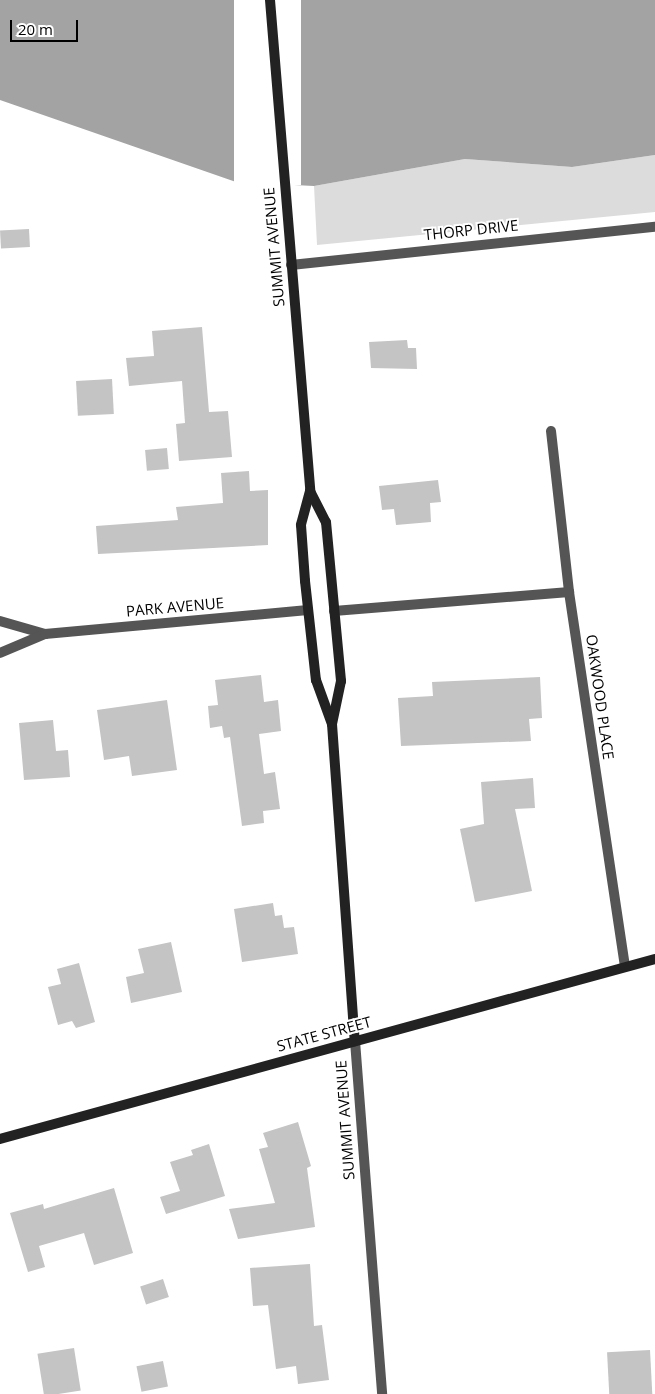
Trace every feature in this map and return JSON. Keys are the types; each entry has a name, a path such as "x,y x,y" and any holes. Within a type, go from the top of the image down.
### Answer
{"main road":[{"name":"SUMMIT AVENUE","path":"270,0 310,491 301,525 308,610 316,680 332,724"},
{"name":"SUMMIT AVENUE","path":"310,491 326,522 340,681 332,724 355,1041"},
{"name":"STATE STREET","path":"0,1139 655,959"}],"street":[{"name":"THORP DRIVE","path":"291,264 655,227"},
{"name":"OAKWOOD PLACE","path":"551,432 569,592 624,967"},
{"path":"334,612 569,592"},
{"name":"PARK AVENUE","path":"0,653 45,634 308,610"},
{"name":"PARK AVENUE","path":"0,621 45,634"},
{"name":"SUMMIT AVENUE","path":"355,1041 382,1394"}],"shaded area":[{"path":"0,0 655,0 655,155 572,167 465,159 314,186 236,182 0,100"},
{"path":"655,155 655,212 317,245 314,186 465,159 572,167"}],"pier":[{"path":"234,0 301,0 301,185 234,185"}],"building":[{"path":"29,229 30,247 1,248 0,231"},
{"path":"202,327 209,412 228,411 232,457 179,461 176,424 185,423 182,381 129,386 126,358 154,356 152,331"},
{"path":"407,340 408,348 416,348 417,369 371,368 369,342"},
{"path":"112,379 114,414 78,416 76,381"},
{"path":"167,448 169,469 147,471 145,450"},
{"path":"249,471 250,491 268,490 268,545 98,554 96,526 178,520 176,507 223,503 221,473"},
{"path":"438,480 441,502 430,503 431,522 396,525 394,509 382,510 379,486"},
{"path":"261,675 264,702 278,700 281,731 259,734 264,774 275,772 280,809 263,811 264,823 242,826 230,737 224,738 222,726 210,728 208,706 218,705 215,680"},
{"path":"540,677 542,718 529,719 531,741 401,746 398,698 433,696 432,682"},
{"path":"167,700 177,770 132,776 129,756 104,760 97,710"},
{"path":"53,720 56,751 68,750 70,777 24,780 19,723"},
{"path":"533,778 535,808 515,809 532,891 475,902 460,829 484,824 481,782"},
{"path":"273,903 275,916 282,915 284,928 294,927 298,954 242,962 234,909"},
{"path":"171,942 182,992 131,1003 126,977 144,973 138,949"},
{"path":"79,963 95,1022 76,1028 72,1021 58,1025 48,987 61,984 57,969"},
{"path":"298,1122 311,1166 307,1168 315,1227 238,1239 229,1209 275,1203 259,1149 268,1147 263,1133"},
{"path":"209,1144 225,1196 166,1214 160,1197 180,1191 170,1162 193,1155 191,1150"},
{"path":"114,1188 133,1253 94,1265 84,1233 39,1246 45,1267 28,1272 10,1213 43,1204 44,1209"},
{"path":"310,1264 314,1326 322,1325 329,1380 298,1384 296,1366 276,1369 268,1305 253,1306 250,1268"},
{"path":"163,1279 169,1297 146,1304 140,1286"},
{"path":"74,1348 81,1390 44,1394 37,1354"},
{"path":"650,1350 652,1394 609,1394 607,1352"},
{"path":"163,1361 168,1387 141,1392 136,1366"}]}
